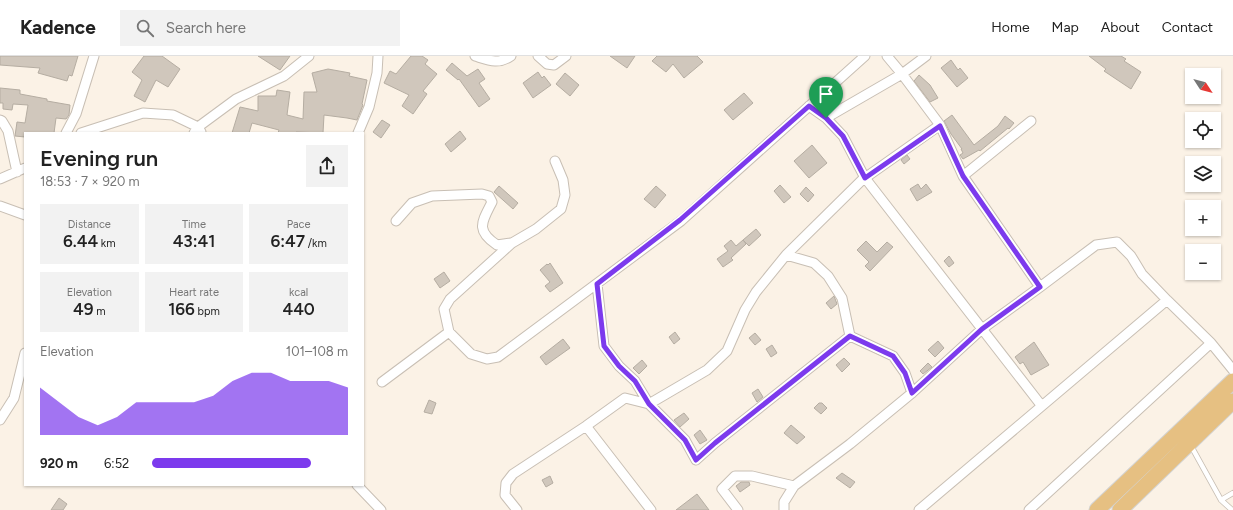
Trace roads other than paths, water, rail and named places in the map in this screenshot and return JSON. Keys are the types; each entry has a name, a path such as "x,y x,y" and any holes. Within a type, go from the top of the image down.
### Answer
{"main road":[{"path":"1097,510 1233,381"},
{"path":"1120,510 1233,401"}],"street":[{"path":"67,132 76,114 94,56"},
{"path":"84,132 143,112 173,115 198,131 236,99 284,76 309,56"},
{"path":"358,132 369,107 377,73 378,56"},
{"path":"475,56 489,61 503,61 511,56"},
{"path":"538,56 547,64 554,65 566,56"},
{"path":"556,161 563,180 565,195 561,209 536,229 512,243 450,299 444,309 449,332 471,354 487,359 498,357 597,284 680,220 865,56"},
{"path":"887,56 940,126 963,176 1040,287"},
{"path":"826,118 902,74 926,56"},
{"path":"809,106 826,118 843,136 865,178 1041,405"},
{"path":"0,120 8,131 21,170 0,179"},
{"path":"963,176 1031,121"},
{"path":"516,510 505,495 506,484 513,474 586,426 625,398 649,404 707,370 727,351 745,310 756,292 786,255 865,178 940,126"},
{"path":"396,221 412,203 432,196 482,194 489,196 492,202 482,222 483,231 488,239 497,246 512,243"},
{"path":"0,206 24,215"},
{"path":"784,510 784,502 794,486 850,444 912,393 982,329 1096,245 1117,242 1131,256 1142,274 1211,343 1233,370"},
{"path":"786,255 814,263 828,276 842,298 850,336"},
{"path":"597,284 604,346 619,366 635,381 649,404 685,440 696,460 715,443 850,336"},
{"path":"918,510 1167,300"},
{"path":"382,382 449,332"},
{"path":"850,336 893,356 905,373 912,393"},
{"path":"1029,510 1211,343"},
{"path":"0,420 14,398 24,357"},
{"path":"586,426 651,510"},
{"path":"738,510 722,489 735,476 752,476 794,486"},
{"path":"358,486 381,510"}],"lane":[{"path":"1189,443 1221,500 1232,510"},
{"path":"1221,500 1233,493"}]}
